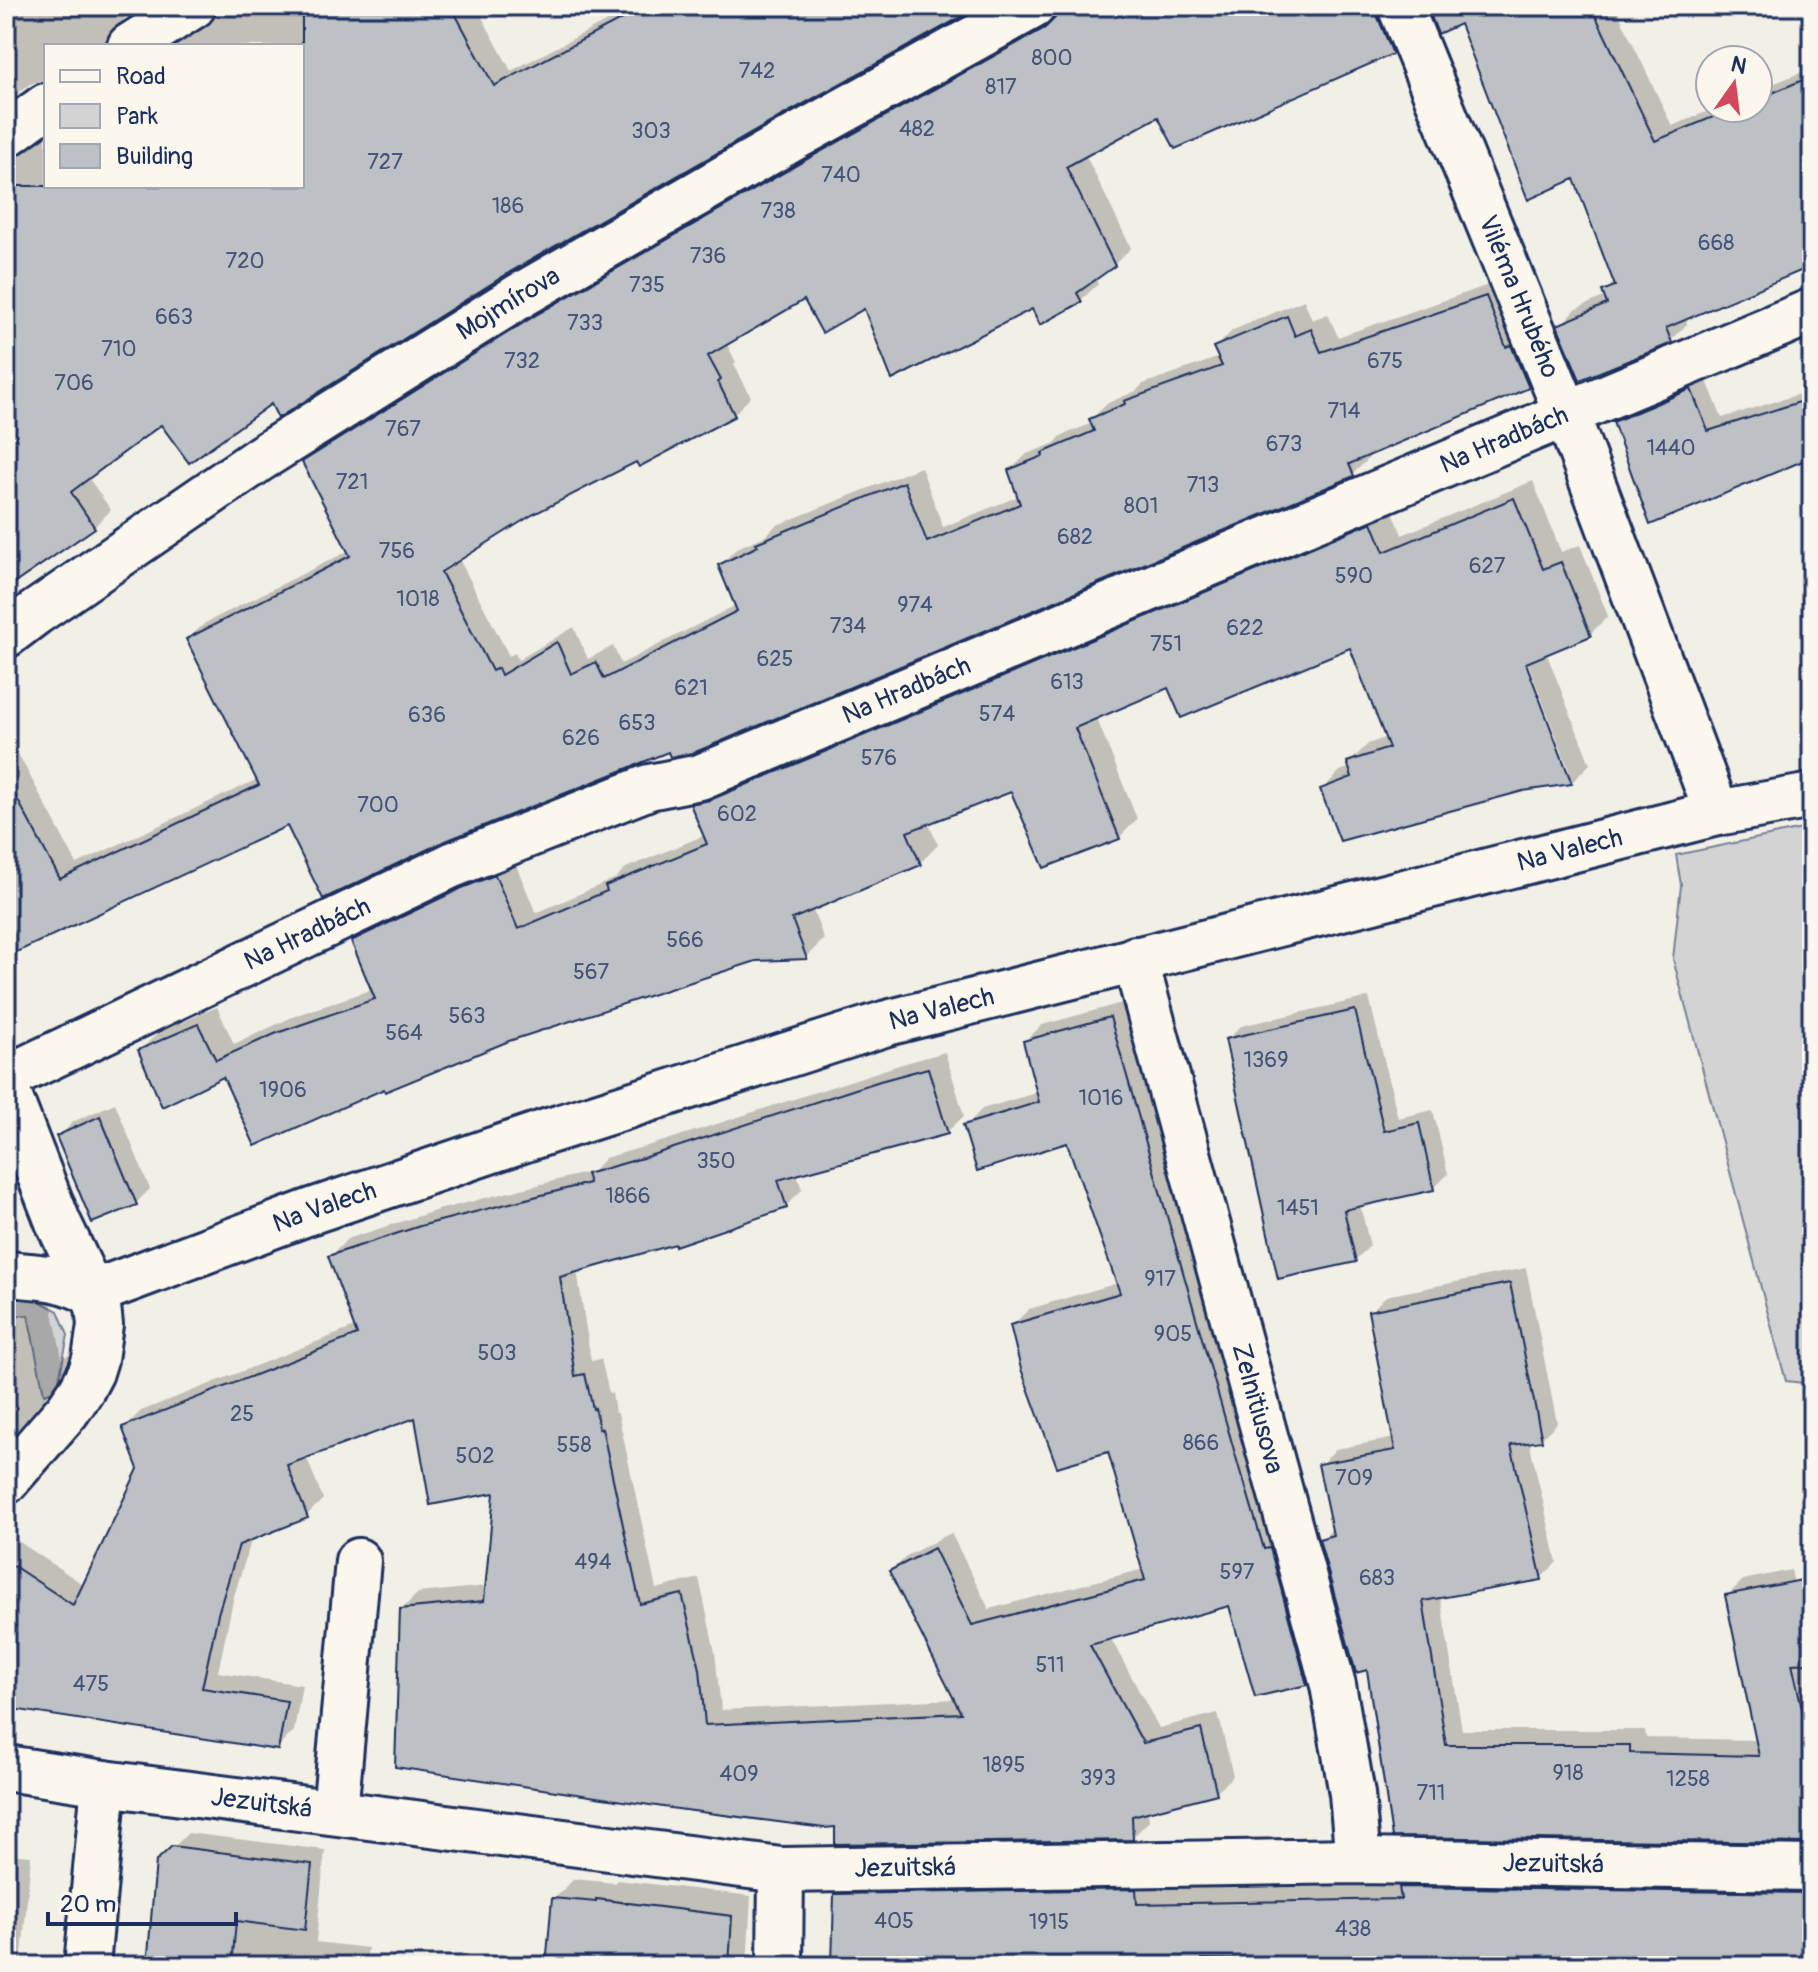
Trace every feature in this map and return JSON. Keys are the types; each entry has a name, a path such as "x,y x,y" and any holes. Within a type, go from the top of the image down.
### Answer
{"street":[{"path":"133,44 193,6"},
{"name":"Mojmírova","path":"6,635 261,458 523,294 1033,6"},
{"name":"Viléma Hrubého","path":"1400,6 1567,415 1717,813"},
{"path":"6,135 44,107"},
{"name":"Na Hradbách","path":"6,1078 452,865 649,787 700,777 1812,311"},
{"name":"Na Valech","path":"92,1293 312,1211 887,1023 1717,813 1812,796"},
{"name":"Zelnitiusova","path":"1135,959 1333,1685 1352,1794 1358,1861"},
{"path":"6,1088 58,1222 98,1306 100,1325 91,1372 67,1411 6,1481"},
{"path":"6,1274 53,1277 73,1282 92,1293"},
{"path":"335,1812 358,1561"},
{"name":"Jezuitská","path":"6,1768 781,1870 1358,1861 1812,1868"},
{"path":"87,1966 104,1783"},
{"path":"780,1966 781,1870"}],"green space":[{"path":"1812,827 1812,1384 1786,1381 1673,959 1681,885 1676,855"},
{"path":"6,1291 32,1297 58,1311 68,1335 57,1390 44,1394 28,1315 6,1316"}],"building":[{"path":"302,6 451,6 494,86 647,6 981,6 510,272 278,418 271,404 189,463 161,425 71,492 95,528 6,589 6,186 304,188"},
{"path":"1058,6 1376,6 1393,54 1175,149 1158,117 1066,167 1115,266 1077,293 1082,302 1040,325 1032,309 892,380 864,309 822,333 804,300 708,356 735,416 639,467 636,462 532,515 441,572 492,671 498,668 501,675 557,642 571,674 596,662 604,679 737,611 718,565 758,546 756,543 904,482 927,542 1020,504 1008,470 1094,431 1089,419 1125,404 1124,401 1222,366 1213,347 1287,316 1295,336 1311,329 1321,352 1486,296 1506,347 1511,345 1529,388 1349,464 1354,476 693,753 670,757 668,752 443,842 323,899 287,826 6,957 6,778 60,879 259,785 186,639 350,556 302,462 536,315 804,161 1045,28 1055,18"},
{"path":"1427,6 1591,6 1655,141 1696,124 1774,124 1774,92 1812,76 1812,266 1666,328 1672,343 1580,380 1557,325 1607,304 1602,291 1615,286 1574,179 1528,200 1460,24 1438,34"},
{"path":"1691,389 1708,431 1812,398 1812,457 1650,525 1613,422"},
{"path":"1514,498 1543,569 1561,562 1591,636 1526,663 1572,784 1523,791 1340,841 1320,789 1352,777 1347,762 1389,748 1350,648 1181,718 1168,688 1075,728 1120,839 1044,868 1011,792 907,832 921,865 792,919 807,959 756,961 509,1041 385,1092 384,1089 255,1146 223,1077 162,1107 138,1050 198,1024 216,1060 277,1033 375,999 351,941 462,888 495,875 518,929 607,891 605,886 707,844 690,804 710,800 1372,522 1384,552"},
{"path":"1355,1010 1384,1131 1419,1123 1434,1190 1344,1210 1356,1262 1278,1279 1225,1039"},
{"path":"1110,1017 1242,1478 1264,1549 1270,1548 1307,1685 1255,1697 1229,1606 1090,1645 1143,1743 1201,1729 1217,1794 1132,1816 1133,1840 835,1844 835,1827 670,1808 395,1767 400,1609 484,1601 494,1493 430,1505 415,1418 287,1465 308,1518 239,1545 218,1614 202,1688 287,1701 278,1750 6,1708 6,1561 73,1605 138,1469 122,1427 357,1335 328,1256 420,1226 589,1183 586,1174 928,1068 948,1134 778,1180 787,1208 675,1246 560,1277 575,1376 585,1374 599,1429 602,1428 640,1604 682,1594 700,1669 705,1725 961,1713 889,1571 934,1548 972,1625 1145,1580 1108,1452 1057,1467 1021,1369 1010,1325 1120,1293 1067,1143 977,1171 963,1125 1039,1102 1023,1041"},
{"path":"100,1116 137,1205 92,1223 56,1136"},
{"path":"1510,1283 1542,1441 1511,1445 1542,1580 1423,1601 1446,1745 1630,1745 1630,1753 1759,1756 1725,1595 1812,1578 1812,1663 1792,1664 1812,1752 1812,1843 1392,1837 1367,1670 1356,1673 1319,1539 1333,1535 1318,1464 1395,1450 1368,1311"},
{"path":"172,1846 312,1864 305,1930 236,1921 232,1966 147,1966 156,1861"},
{"path":"1399,1887 1812,1893 1812,1961 1729,1958 1728,1966 1316,1966 1317,1961 1202,1959 1202,1966 832,1966 834,1894 1136,1889 1137,1904 1401,1899"},
{"path":"552,1898 596,1902 596,1899 732,1916 729,1966 546,1966"}]}
